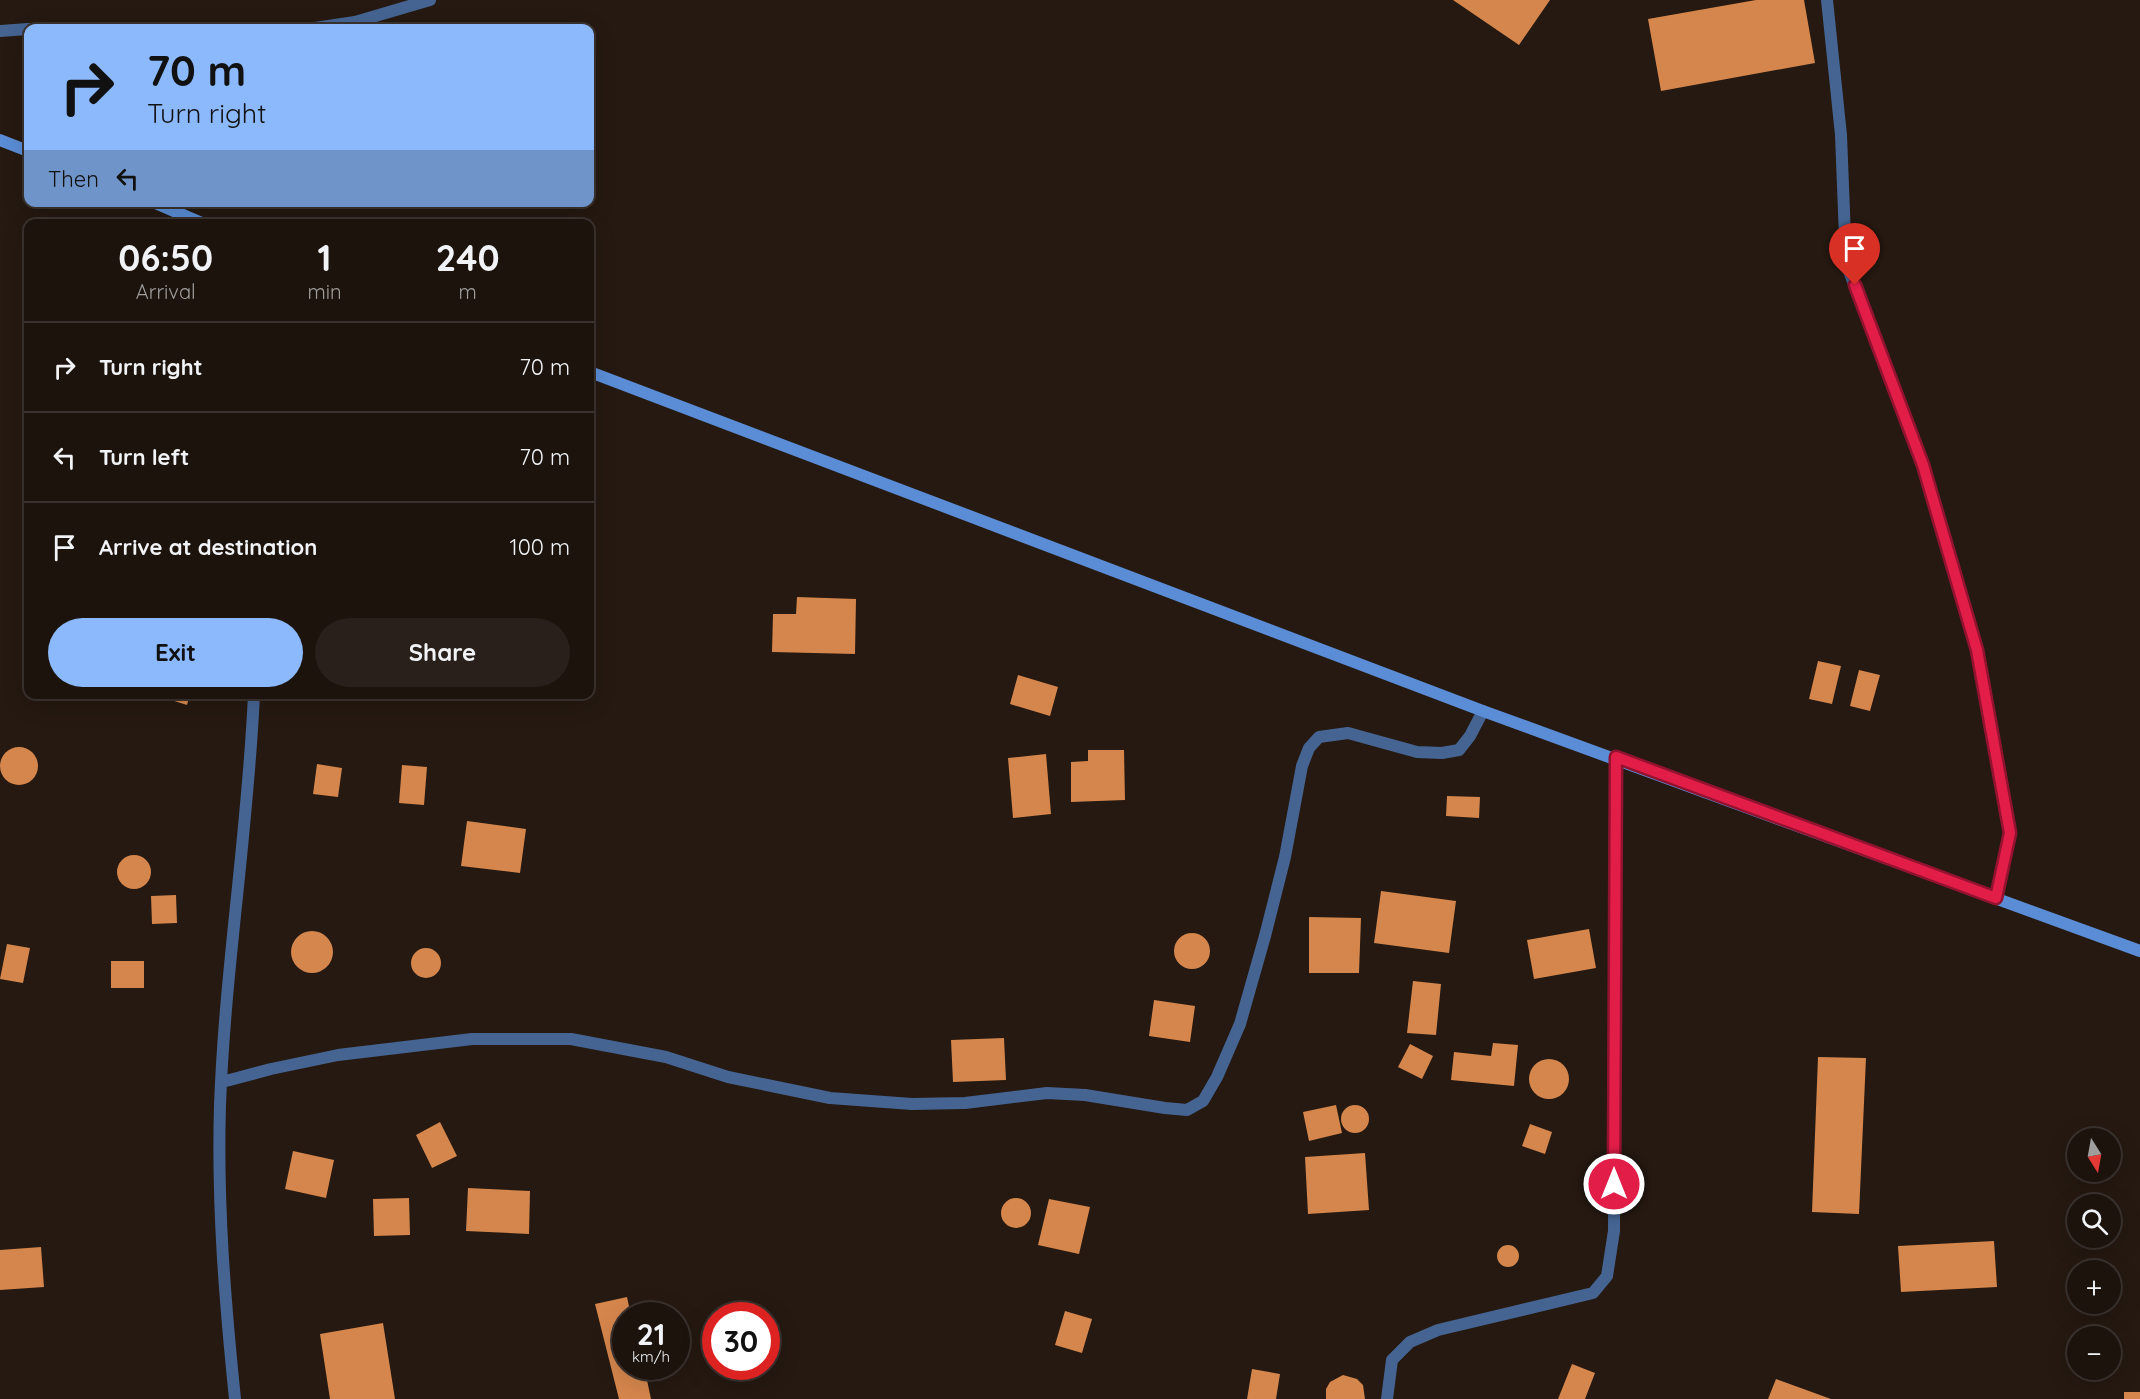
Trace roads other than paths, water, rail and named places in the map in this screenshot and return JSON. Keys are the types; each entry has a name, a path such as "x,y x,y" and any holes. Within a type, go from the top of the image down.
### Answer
{"street":[{"path":"342,24 430,0"},
{"path":"1827,0 1841,135 1846,263 1923,465 1977,650 2010,833 1996,898"},
{"path":"0,31 24,29"},
{"path":"0,140 24,150"},
{"path":"165,207 192,219"},
{"path":"594,374 1484,711 1616,757 2140,951"},
{"path":"235,1399 220,1224 222,1082 236,906 251,767 254,699"},
{"path":"222,1082 338,1055 472,1039 571,1039 666,1057 728,1077 830,1098 912,1104 965,1103 1047,1093 1085,1095 1187,1110 1203,1101 1217,1077 1240,1024 1285,857 1302,766 1309,748 1319,737 1348,734 1417,752 1442,753 1458,750 1470,736 1484,711"},
{"path":"1387,1399 1392,1360 1410,1342 1438,1330 1593,1293 1607,1276 1614,1231 1616,757"}]}
